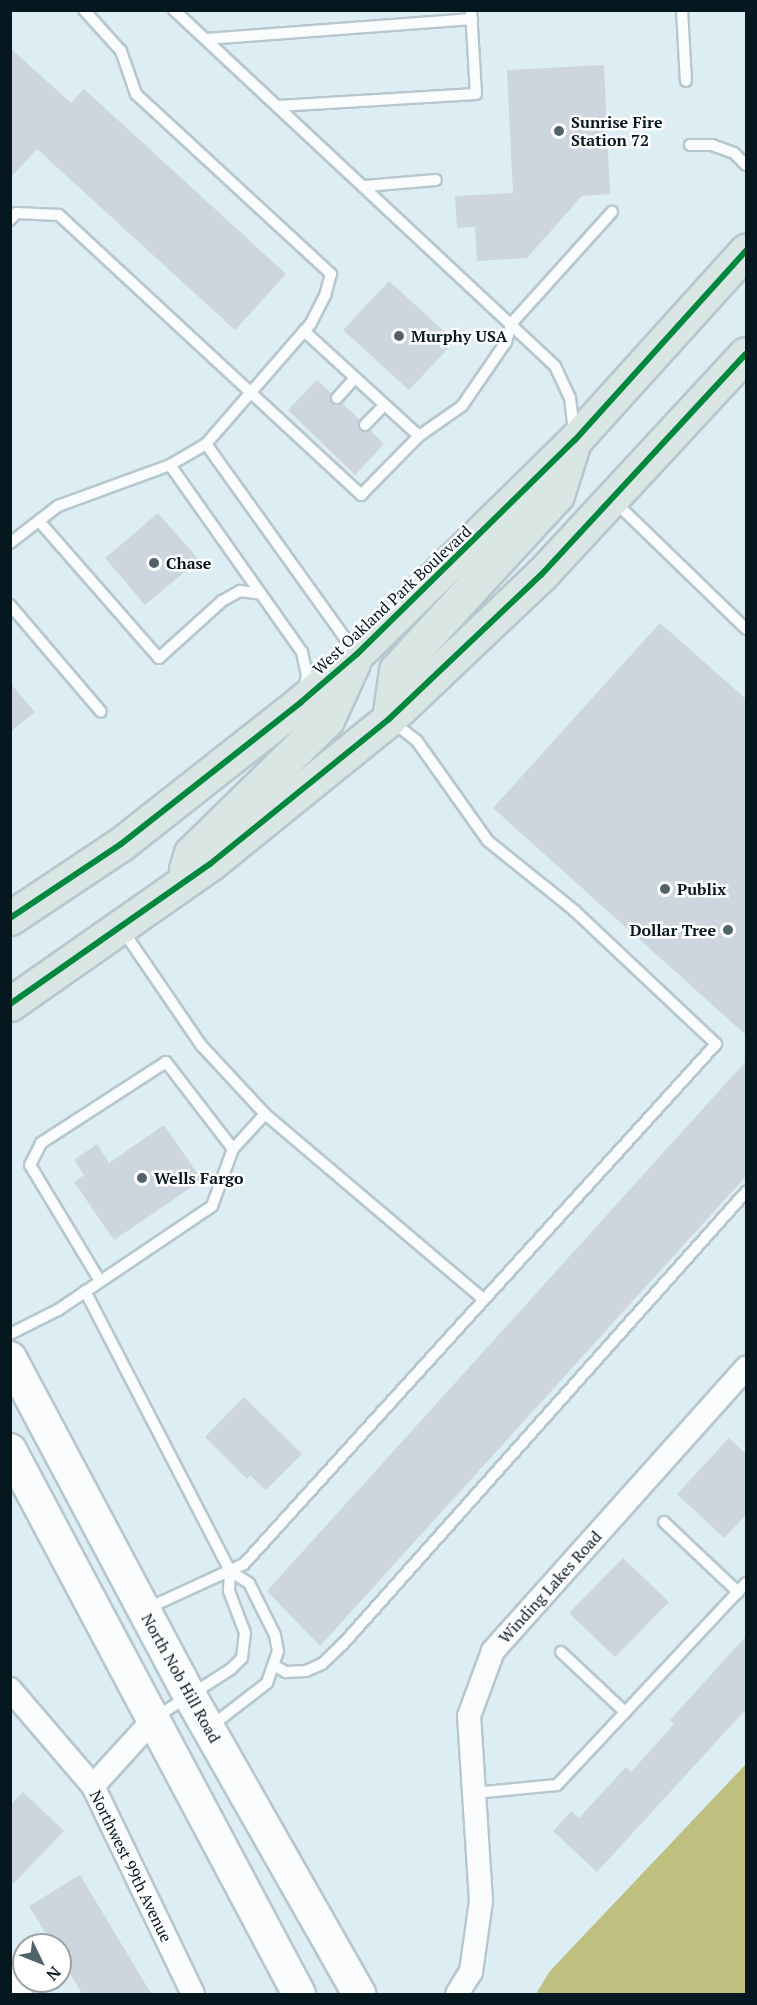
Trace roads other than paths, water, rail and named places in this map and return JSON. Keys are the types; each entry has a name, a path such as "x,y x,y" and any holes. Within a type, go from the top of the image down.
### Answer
{"main road":[{"name":"West Oakland Park Boulevard","path":"10,918 121,844 300,704 357,654 574,440 747,251"},
{"path":"10,1004 182,885 389,719 541,575 747,354"},
{"path":"389,719 396,670 557,495 574,440"},
{"path":"182,885 191,853 327,720 357,654"},
{"name":"North Nob Hill Road","path":"10,1358 190,1696 359,1995"},
{"path":"12,1458 154,1719 299,1995"}],"street":[{"name":"Winding Lakes Road","path":"457,1995 471,1972 481,1901 469,1716 493,1651 747,1368"},
{"name":"Northwest 99th Avenue","path":"10,1689 93,1786 193,1995"},
{"path":"93,1786 154,1719"}],"lane":[{"path":"10,543 58,506 170,465 206,444 304,331 326,296 331,274 136,94 121,51 84,10"},
{"path":"174,10 365,186 555,366 570,398 574,440"},
{"path":"682,10 686,81"},
{"path":"206,39 472,15 476,94 278,106"},
{"path":"690,145 712,145 734,153 747,165"},
{"path":"365,186 436,180"},
{"path":"10,220 16,213 59,215 300,439 332,461 362,495 418,436 462,406 506,342 511,324 612,212"},
{"path":"304,331 418,436"},
{"path":"337,398 355,378"},
{"path":"365,425 384,405"},
{"path":"300,439 309,430"},
{"path":"206,444 357,654"},
{"path":"170,465 302,652 307,675 300,704"},
{"path":"613,500 747,628"},
{"path":"39,521 159,658 222,601 240,591 261,594"},
{"path":"10,605 101,712"},
{"path":"143,1610 244,1564 716,1044 575,911 488,841 417,741 389,719"},
{"path":"122,928 201,1045 265,1114 484,1300"},
{"path":"99,1281 30,1165 41,1143 166,1062 232,1149"},
{"path":"10,1334 85,1292 212,1206 232,1149 265,1114"},
{"path":"276,1666 286,1672 306,1671 322,1665 343,1644 747,1192"},
{"path":"85,1292 230,1571 249,1583 275,1635 276,1666 267,1683 208,1728"},
{"path":"664,1522 738,1592"},
{"path":"154,1719 242,1658 245,1634 229,1591 230,1571"},
{"path":"474,1793 556,1785 747,1583"},
{"path":"561,1652 625,1712"}],"place":[{"name":"Sunrise Fire Station 72","path":"559,131"},
{"name":"Murphy USA","path":"399,336"},
{"name":"Chase","path":"154,563"},
{"name":"Publix","path":"665,889"},
{"name":"Dollar Tree","path":"728,930"},
{"name":"Wells Fargo","path":"142,1178"}]}
